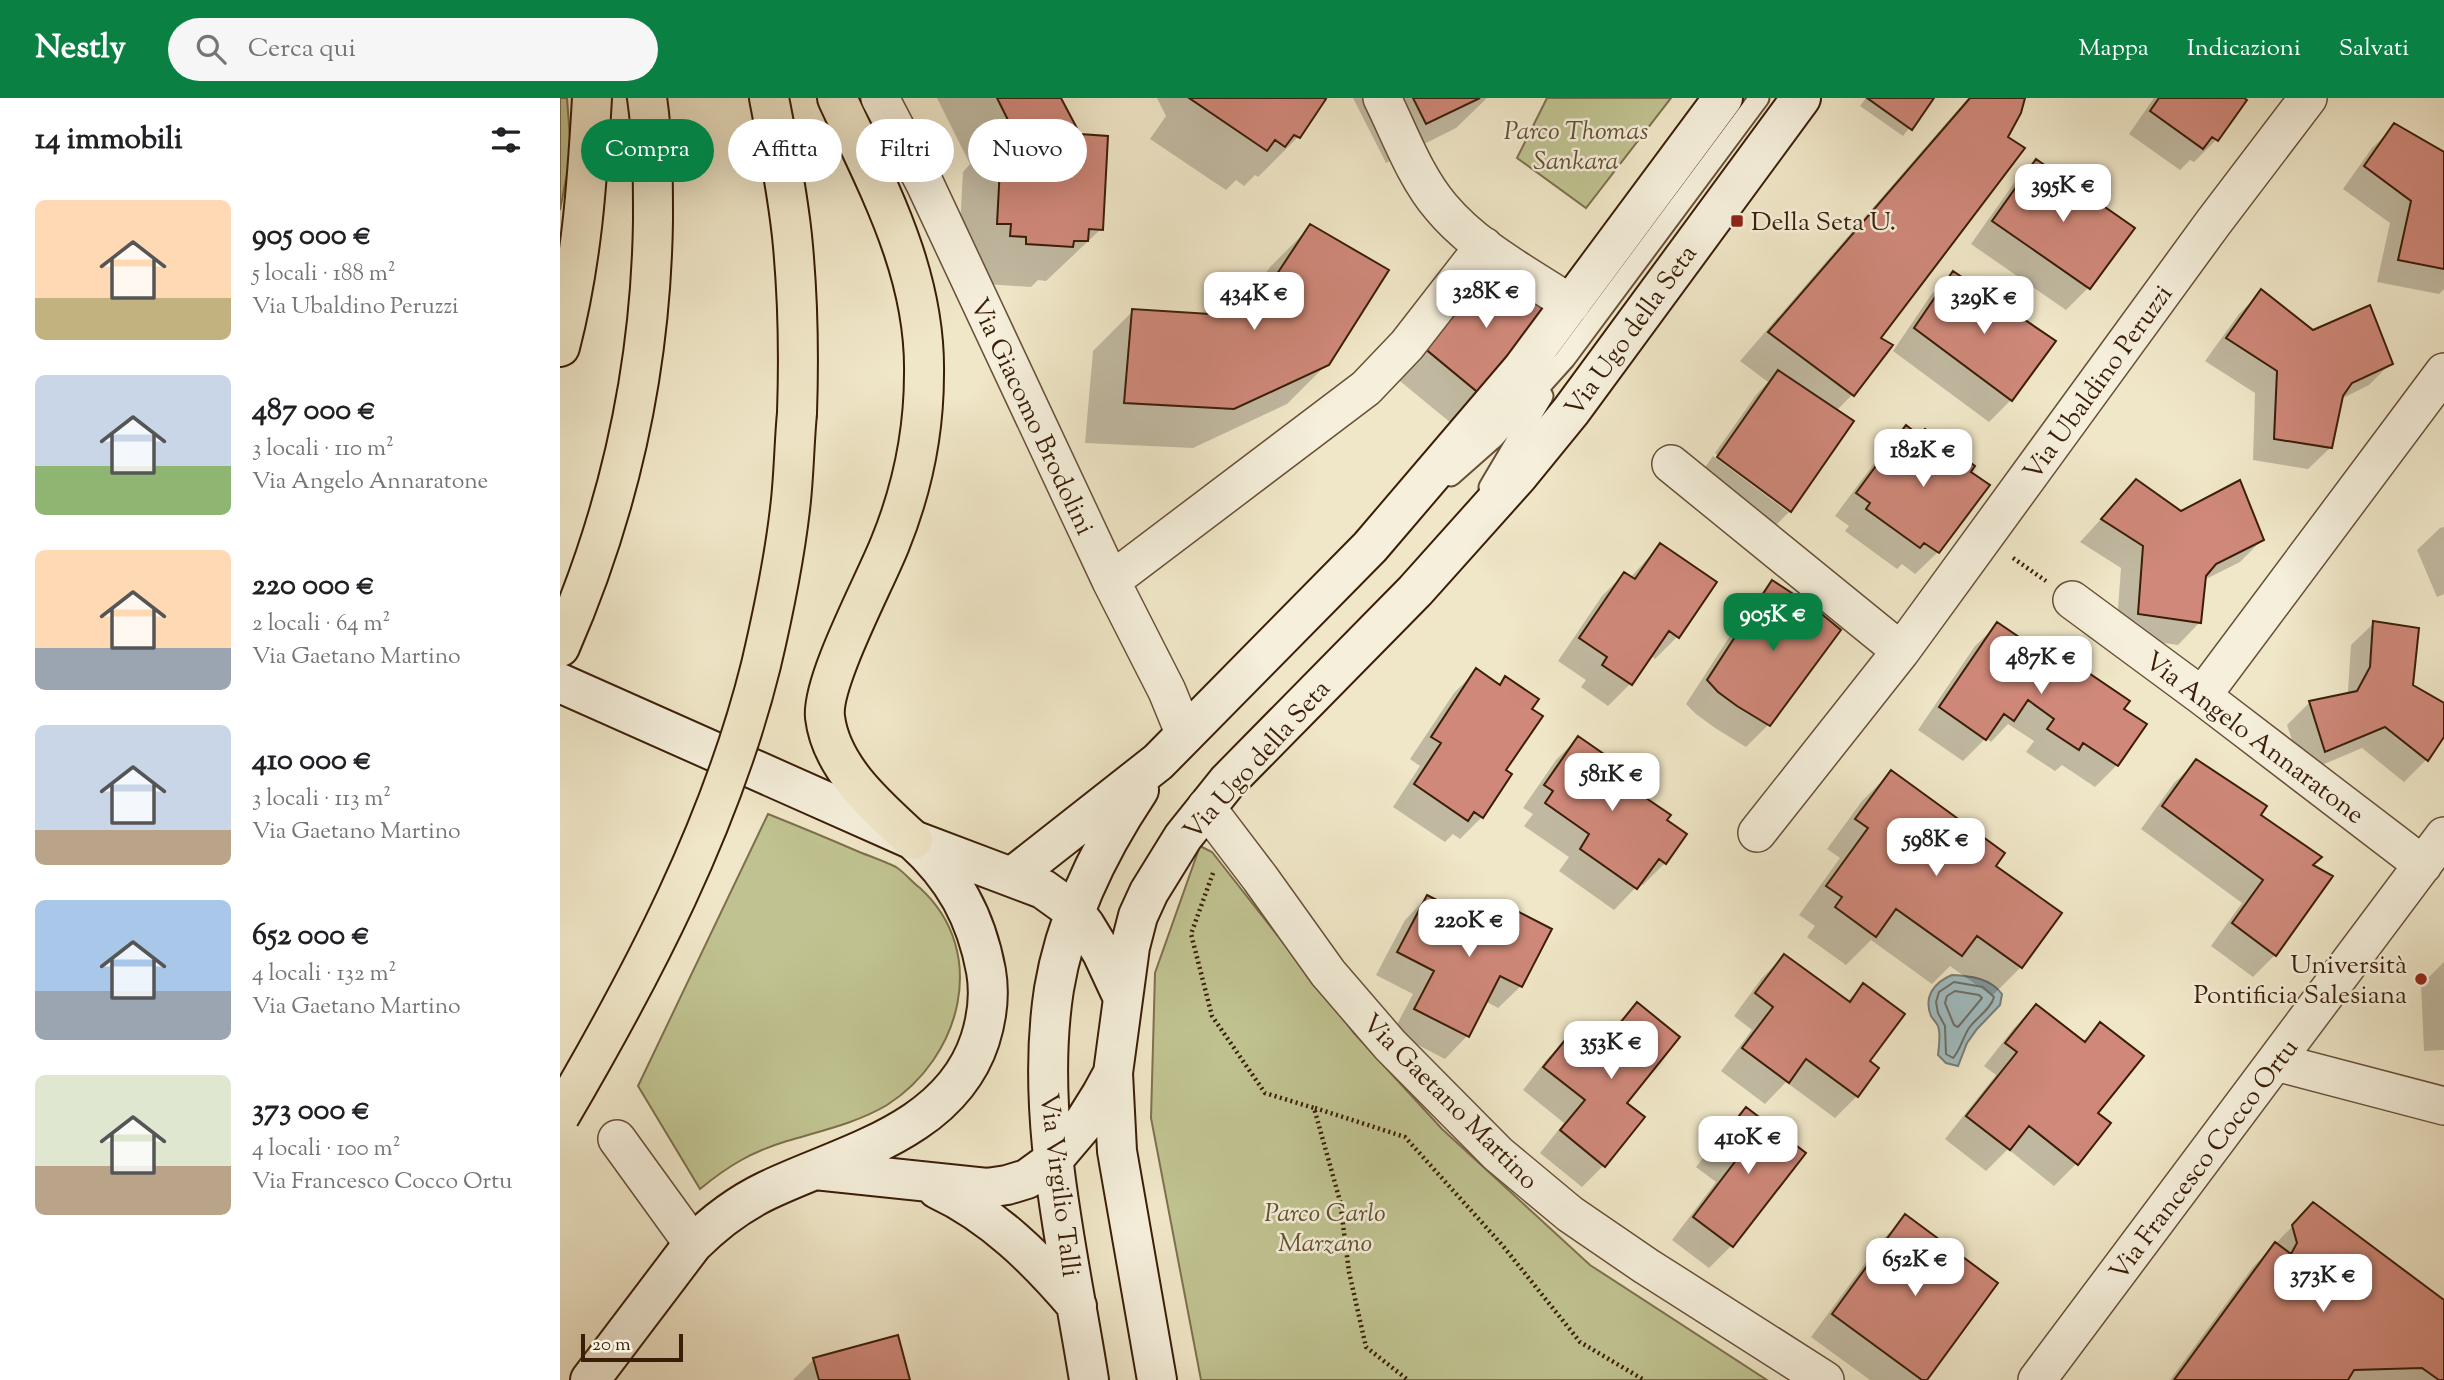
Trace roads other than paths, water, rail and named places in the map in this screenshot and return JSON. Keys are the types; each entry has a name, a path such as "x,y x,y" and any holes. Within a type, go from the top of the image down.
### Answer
{"main road":[{"path":"560,347 575,282 584,220 592,98"},
{"path":"560,647 605,528 621,469 642,366 653,236 652,150 647,98"},
{"path":"560,1116 625,1003 701,843 738,744 761,666 790,508 797,413 798,337 793,246 785,181 769,98"},
{"path":"837,98 885,198 903,246 918,306 925,371 920,436 906,497 891,542 839,663 829,690 825,713 832,742 851,775 870,799 913,839"}],"street":[{"name":"Via Giacomo Brodolini","path":"880,98 925,184 1111,581 1167,691 1185,735"},
{"path":"1382,98 1433,197 1462,229 1571,304"},
{"name":"Via Ugo della Seta","path":"1158,762 1370,547 1522,369 1723,98"},
{"name":"Via Ugo della Seta","path":"1113,1073 1130,947 1143,904 1183,836 1236,772 1415,591 1518,476 1564,420 1801,98"},
{"name":"Via Ubaldino Peruzzi","path":"1757,833 1901,651 2308,98"},
{"path":"1111,581 1366,388 1407,345 1484,246"},
{"path":"2202,696 2444,372"},
{"path":"1671,464 1901,651"},
{"name":"Via Angelo Annaratone","path":"2072,600 2423,865"},
{"path":"560,683 913,839 1043,889 1075,912 1102,953 1123,998"},
{"path":"1013,876 1158,762"},
{"name":"Via Virgilio Talli","path":"1088,1380 1053,1160 1048,1087 1050,1030 1057,975 1075,912 1090,875 1112,833 1158,762"},
{"name":"Via Gaetano Martino","path":"1206,807 1328,973 1390,1045 1498,1154 1570,1214 1646,1266 1825,1380"},
{"name":"Via Francesco Cocco Ortu","path":"2037,1380 2444,836"},
{"path":"590,1380 693,1244 724,1216 764,1192 887,1137 936,1107 963,1075 982,1031 988,997 982,948 965,904 942,871 913,839"},
{"path":"2276,1062 2444,1106"},
{"path":"815,1170 976,1188 997,1188 1027,1179 1053,1160 1081,1127 1113,1073"},
{"path":"1113,1073 1118,1152 1157,1380"},
{"path":"617,1139 693,1244"},
{"path":"912,1181 940,1190 995,1225 1042,1267 1077,1306"}],"lane":[{"name":"Via Ugo della Seta","path":"1370,547 1494,439 1565,359 1759,98"},
{"name":"Via Ugo della Seta","path":"1448,553 1565,359"}],"water":[{"path":"1952,975 1986,981 2002,994 2000,1005 1967,1043 1958,1066 1946,1063 1938,1055 1939,1029 1929,1009 1932,991"}],"place":[{"name":"Della Seta U.","path":"1737,221"},
{"name":"Università Pontificia Salesiana","path":"2421,979"}],"park label":[{"name":"Parco Thomas Sankara","path":"1576,145"},
{"name":"Parco Carlo Marzano","path":"1325,1227"}]}
